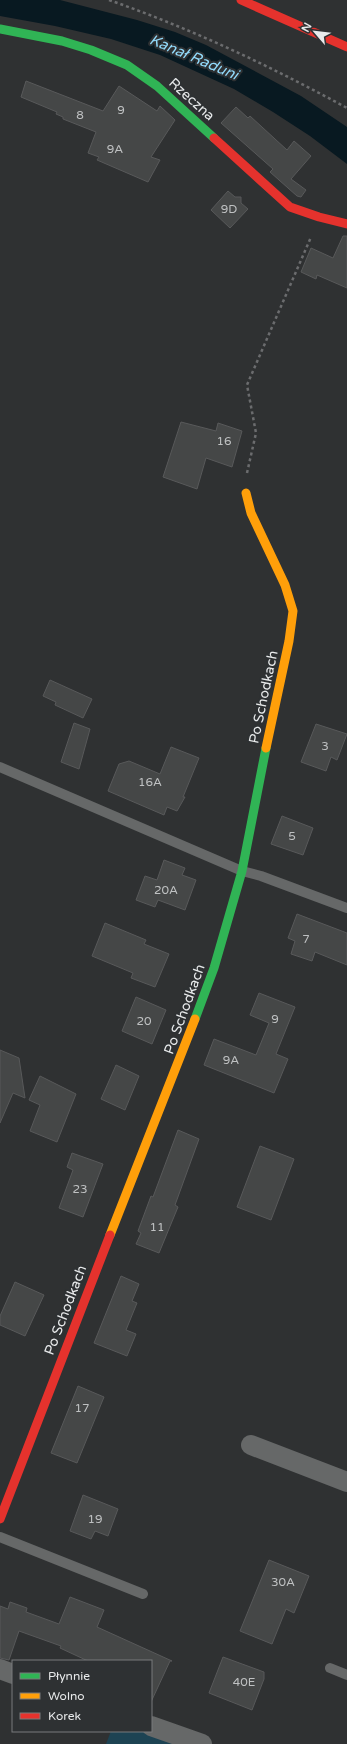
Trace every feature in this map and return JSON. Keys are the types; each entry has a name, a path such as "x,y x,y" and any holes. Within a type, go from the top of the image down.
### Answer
{"street":[{"path":"240,0 347,47"},
{"name":"Rzeczna","path":"0,29 62,41 92,50 127,65 157,86 290,207 319,218 347,224"},
{"name":"Po Schodkach","path":"0,1519 93,1278 181,1058 214,968 242,871 294,610 285,584 251,513 246,493"},
{"path":"251,1446 347,1482"},
{"path":"0,1669 12,1674"},
{"path":"152,1726 202,1744"}],"lane":[{"path":"0,767 242,871 261,876 347,908"},
{"path":"0,1537 143,1594"},
{"path":"330,1668 347,1674"}],"path":[{"path":"109,0 171,23 214,42 292,78 347,108"},
{"path":"246,493 246,474 256,433 247,385 319,218"}],"shaded area":[{"path":"111,1732 144,1732 178,1744 106,1744"}],"water":[{"name":"Kanał Raduni","path":"0,0 60,0 137,20 175,32 206,45 301,96 347,127 347,164 310,136 234,89 160,55 111,39 55,26 0,16"}],"building":[{"path":"26,81 103,111 119,86 157,111 160,106 175,120 151,157 160,160 148,182 97,160 99,157 88,153 96,132 63,119 63,117 56,114 57,112 21,97"},
{"path":"236,107 248,118 250,116 287,150 294,141 311,156 291,179 306,190 301,197 297,196 270,172 273,169 221,123"},
{"path":"228,191 235,197 241,197 241,203 248,209 230,228 211,210"},
{"path":"343,236 347,236 347,288 317,275 316,279 301,272 311,248 333,258"},
{"path":"181,422 216,431 218,423 242,431 232,467 206,458 197,489 163,477"},
{"path":"50,680 92,699 83,718 55,705 56,702 43,696"},
{"path":"74,723 90,729 79,769 61,762"},
{"path":"316,724 347,734 337,760 331,757 326,771 301,762"},
{"path":"171,747 199,758 183,797 185,797 177,811 167,807 164,815 108,791 119,764 129,761 160,774"},
{"path":"282,816 313,828 303,855 271,844"},
{"path":"164,860 185,868 182,875 196,880 185,910 158,900 155,907 136,900 145,876 157,880"},
{"path":"297,914 347,933 347,965 315,952 312,961 291,954 295,941 288,938"},
{"path":"105,923 146,940 144,944 169,954 155,987 131,978 133,973 92,956"},
{"path":"259,993 295,1007 276,1054 288,1059 274,1093 204,1065 214,1039 256,1055 269,1023 250,1015"},
{"path":"136,997 166,1010 152,1044 122,1031"},
{"path":"0,1050 19,1058 25,1098 13,1093 0,1123"},
{"path":"116,1065 139,1076 125,1110 101,1099"},
{"path":"40,1076 76,1094 57,1142 30,1131 40,1105 29,1100"},
{"path":"178,1130 199,1139 175,1205 178,1207 159,1253 136,1244 141,1233 138,1231 151,1196 153,1197"},
{"path":"260,1146 294,1159 271,1220 237,1207"},
{"path":"72,1153 103,1164 83,1217 59,1208 73,1170 67,1167"},
{"path":"121,1276 139,1284 132,1301 137,1303 126,1330 136,1334 127,1356 94,1343"},
{"path":"15,1282 44,1295 25,1336 0,1325 0,1316"},
{"path":"78,1386 104,1397 77,1463 51,1453"},
{"path":"83,1495 118,1509 108,1536 95,1531 91,1539 70,1531"},
{"path":"269,1560 309,1576 294,1613 286,1609 272,1644 240,1631"},
{"path":"70,1597 104,1610 97,1627 172,1661 170,1661 152,1700 152,1660 86,1660 60,1648 61,1646 19,1631 9,1660 0,1658 0,1606 8,1609 10,1602 27,1608 26,1612 59,1624"},
{"path":"223,1657 264,1672 264,1679 252,1710 209,1693"}],"traffic: fast":[{"path":"0,29 62,41 91,50 127,65 157,86 214,138"},
{"path":"195,1019 214,968 242,871 266,748"}],"traffic: slow":[{"path":"246,493 251,513 285,585 293,611 289,641 266,748"},
{"path":"110,1235 195,1019"}],"traffic: jam":[{"path":"241,0 347,47"},
{"path":"214,138 290,207 319,217 347,224"},
{"path":"0,1519 110,1235"}]}
